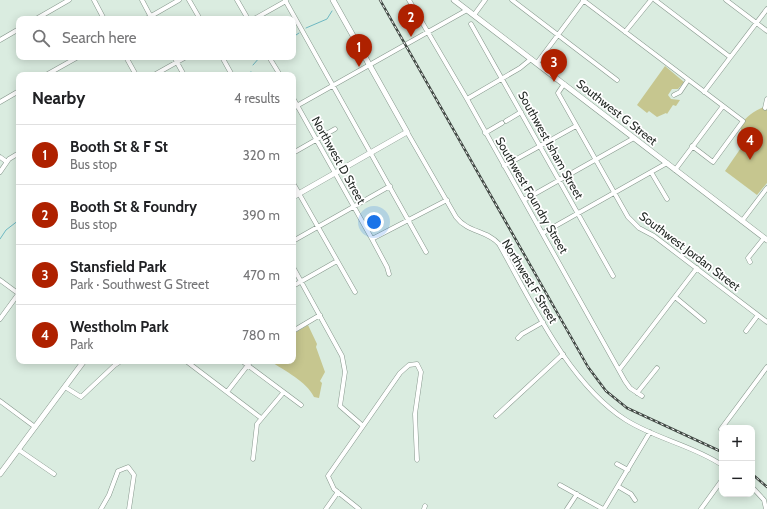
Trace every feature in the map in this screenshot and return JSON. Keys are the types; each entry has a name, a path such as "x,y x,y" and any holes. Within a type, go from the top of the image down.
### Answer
{"main road":[{"name":"Northwest F Street","path":"333,0 407,132"},
{"name":"Southwest G Street","path":"454,0 765,239"},
{"path":"296,196 336,174 407,132"},
{"path":"0,474 82,364"}],"street":[{"path":"41,16 69,0"},
{"path":"94,0 102,16"},
{"path":"142,0 151,16"},
{"path":"155,16 179,0"},
{"path":"189,0 198,16"},
{"path":"237,0 246,16"},
{"path":"259,16 286,0 295,16"},
{"name":"Southwest Foundry Street","path":"409,0 467,99 628,386 640,394 657,368"},
{"path":"474,15 485,0"},
{"path":"512,0 617,80"},
{"path":"537,63 583,0 743,122 713,162 692,146"},
{"path":"625,32 651,0"},
{"path":"655,0 730,57"},
{"path":"726,0 767,31"},
{"path":"704,92 767,9"},
{"path":"296,106 467,10"},
{"path":"296,18 426,252"},
{"name":"Southwest Isham Street","path":"471,24 613,276"},
{"path":"0,40 16,31"},
{"path":"467,99 502,79 532,59"},
{"path":"51,72 73,60"},
{"path":"128,60 134,72"},
{"path":"159,72 181,60"},
{"path":"224,60 230,72"},
{"path":"272,60 278,72"},
{"path":"177,62 182,72"},
{"path":"674,95 680,92 688,80"},
{"name":"Southwest Jordan Street","path":"564,84 558,92 628,217 639,228 654,236 767,322"},
{"path":"0,102 16,93"},
{"path":"764,108 767,99"},
{"path":"675,170 723,106"},
{"name":"Northwest D Street","path":"296,109 354,206 387,267 389,274"},
{"path":"485,133 521,112"},
{"path":"504,166 576,126"},
{"path":"296,151 335,129"},
{"name":"Northwest F Street","path":"407,132 446,200 462,224 473,231 489,236 499,244 543,322 583,380 609,406 628,421 696,451 719,463"},
{"path":"524,200 634,138"},
{"path":"0,172 7,162 16,155"},
{"path":"0,157 7,162"},
{"path":"543,233 667,163"},
{"path":"651,172 667,199"},
{"path":"296,239 390,186"},
{"path":"296,188 355,292"},
{"path":"742,221 767,188"},
{"path":"372,239 446,200"},
{"path":"750,262 748,258 765,239"},
{"path":"296,284 337,261"},
{"path":"619,370 696,268"},
{"path":"296,272 340,349 345,372 340,406 363,426"},
{"path":"0,280 16,291"},
{"path":"0,319 16,297"},
{"path":"675,297 704,321"},
{"path":"296,329 320,315"},
{"path":"746,331 758,315"},
{"path":"518,338 522,334 543,322"},
{"path":"496,416 564,354"},
{"path":"65,387 81,397 115,364"},
{"path":"190,364 261,418"},
{"path":"359,509 338,492 329,479 330,473 400,373 409,364 417,364 421,372 415,414 415,442 417,460"},
{"path":"227,392 247,365 301,405"},
{"path":"724,425 767,367"},
{"path":"254,460 256,427 261,418 284,393"},
{"path":"0,401 35,427"},
{"path":"560,484 604,509 620,487 650,432"},
{"path":"18,450 54,474"},
{"path":"617,464 628,470"},
{"path":"101,509 109,495 118,471 128,468 134,475 130,509"},
{"path":"701,509 719,484"},
{"path":"620,487 631,494 635,500"},
{"path":"755,490 764,500 766,509"},
{"path":"326,509 338,492"},
{"path":"567,509 577,494"}],"green space":[{"path":"665,66 684,82 678,89 672,89 668,95 671,99 680,100 676,106 673,105 667,114 666,113 657,117 649,111 647,113 637,105"},
{"path":"767,106 767,183 757,195 725,171 745,142 740,126 752,113"},
{"path":"308,325 317,344 316,347 325,372 320,381 322,383 319,398 314,397 301,381 275,364 296,364 296,332"}],"waterway":[{"path":"306,28 327,19 332,11"},
{"path":"253,65 257,60"},
{"path":"0,239 6,230 16,222"}],"railway":[{"path":"380,0 588,367 606,391 627,408 719,451"},
{"path":"755,477 767,487"}],"place":[{"name":"Booth St & Foundry","path":"411,37"},
{"name":"Booth St & F St","path":"359,67"},
{"name":"Stansfield Park","path":"554,82"},
{"name":"Westholm Park","path":"750,160"}]}
